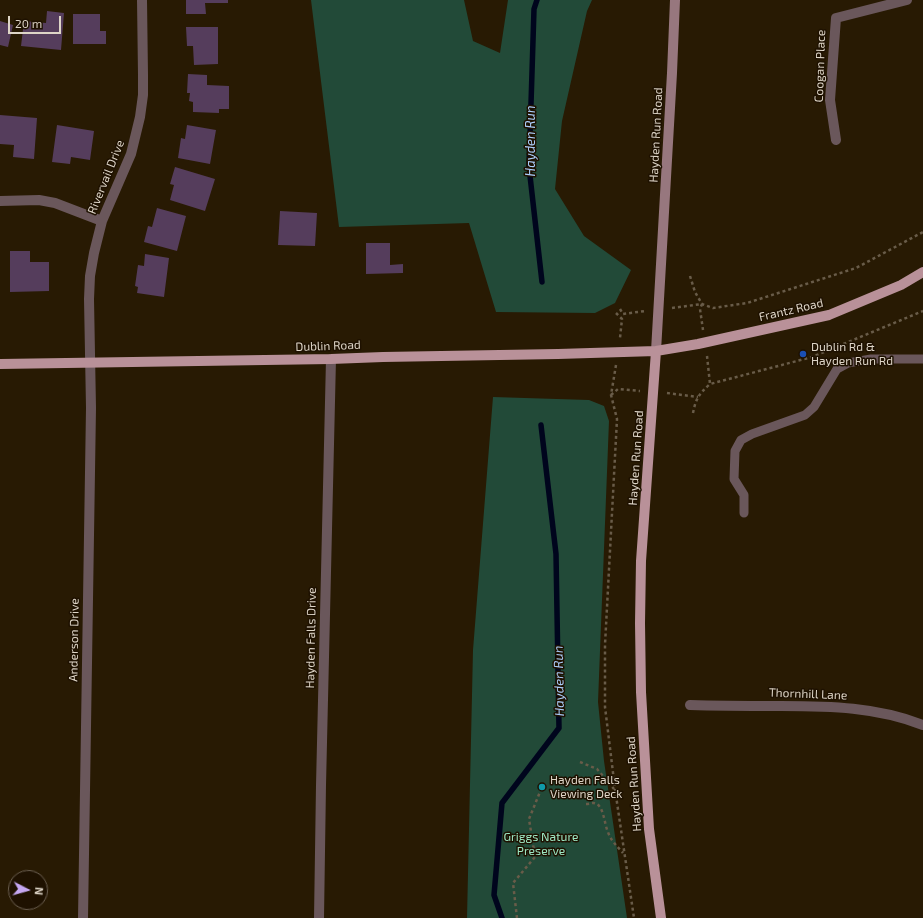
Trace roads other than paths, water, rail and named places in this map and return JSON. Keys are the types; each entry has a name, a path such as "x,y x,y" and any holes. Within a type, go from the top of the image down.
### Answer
{"main road":[{"name":"Hayden Run Road","path":"661,918 649,829 641,692 640,623 641,560 656,351 675,0"},
{"name":"Frantz Road","path":"656,351 698,344 829,315 902,285 923,272"},
{"name":"Dublin Road","path":"0,364 331,359 656,351"}],"street":[{"name":"Rivervail Drive","path":"90,363 89,299 90,276 94,253 102,221 131,154 140,117 143,95 142,0"},
{"name":"Coogan Place","path":"836,140 830,100 836,18 907,0"},
{"path":"0,201 40,200 55,203 102,221"},
{"name":"Hayden Falls Drive","path":"319,918 331,359"},
{"name":"Anderson Drive","path":"83,918 90,363"},
{"name":"Thornhill Lane","path":"690,705 831,706 875,711 923,725"}],"lane":[{"path":"744,513 744,495 734,479 735,451 741,440 752,434 805,415 814,408 837,369 848,362 871,359 923,359"}],"waterway":[{"name":"Hayden Run","path":"537,0 534,9 529,167 542,282"},
{"name":"Hayden Run","path":"502,918 494,895 502,803 559,728 556,554 541,425"}],"place":[{"name":"Dublin Rd & Hayden Run Rd","path":"803,354"},
{"name":"Hayden Falls Viewing Deck","path":"542,787"}],"park label":[{"name":"Griggs Nature Preserve","path":"541,844"}]}
